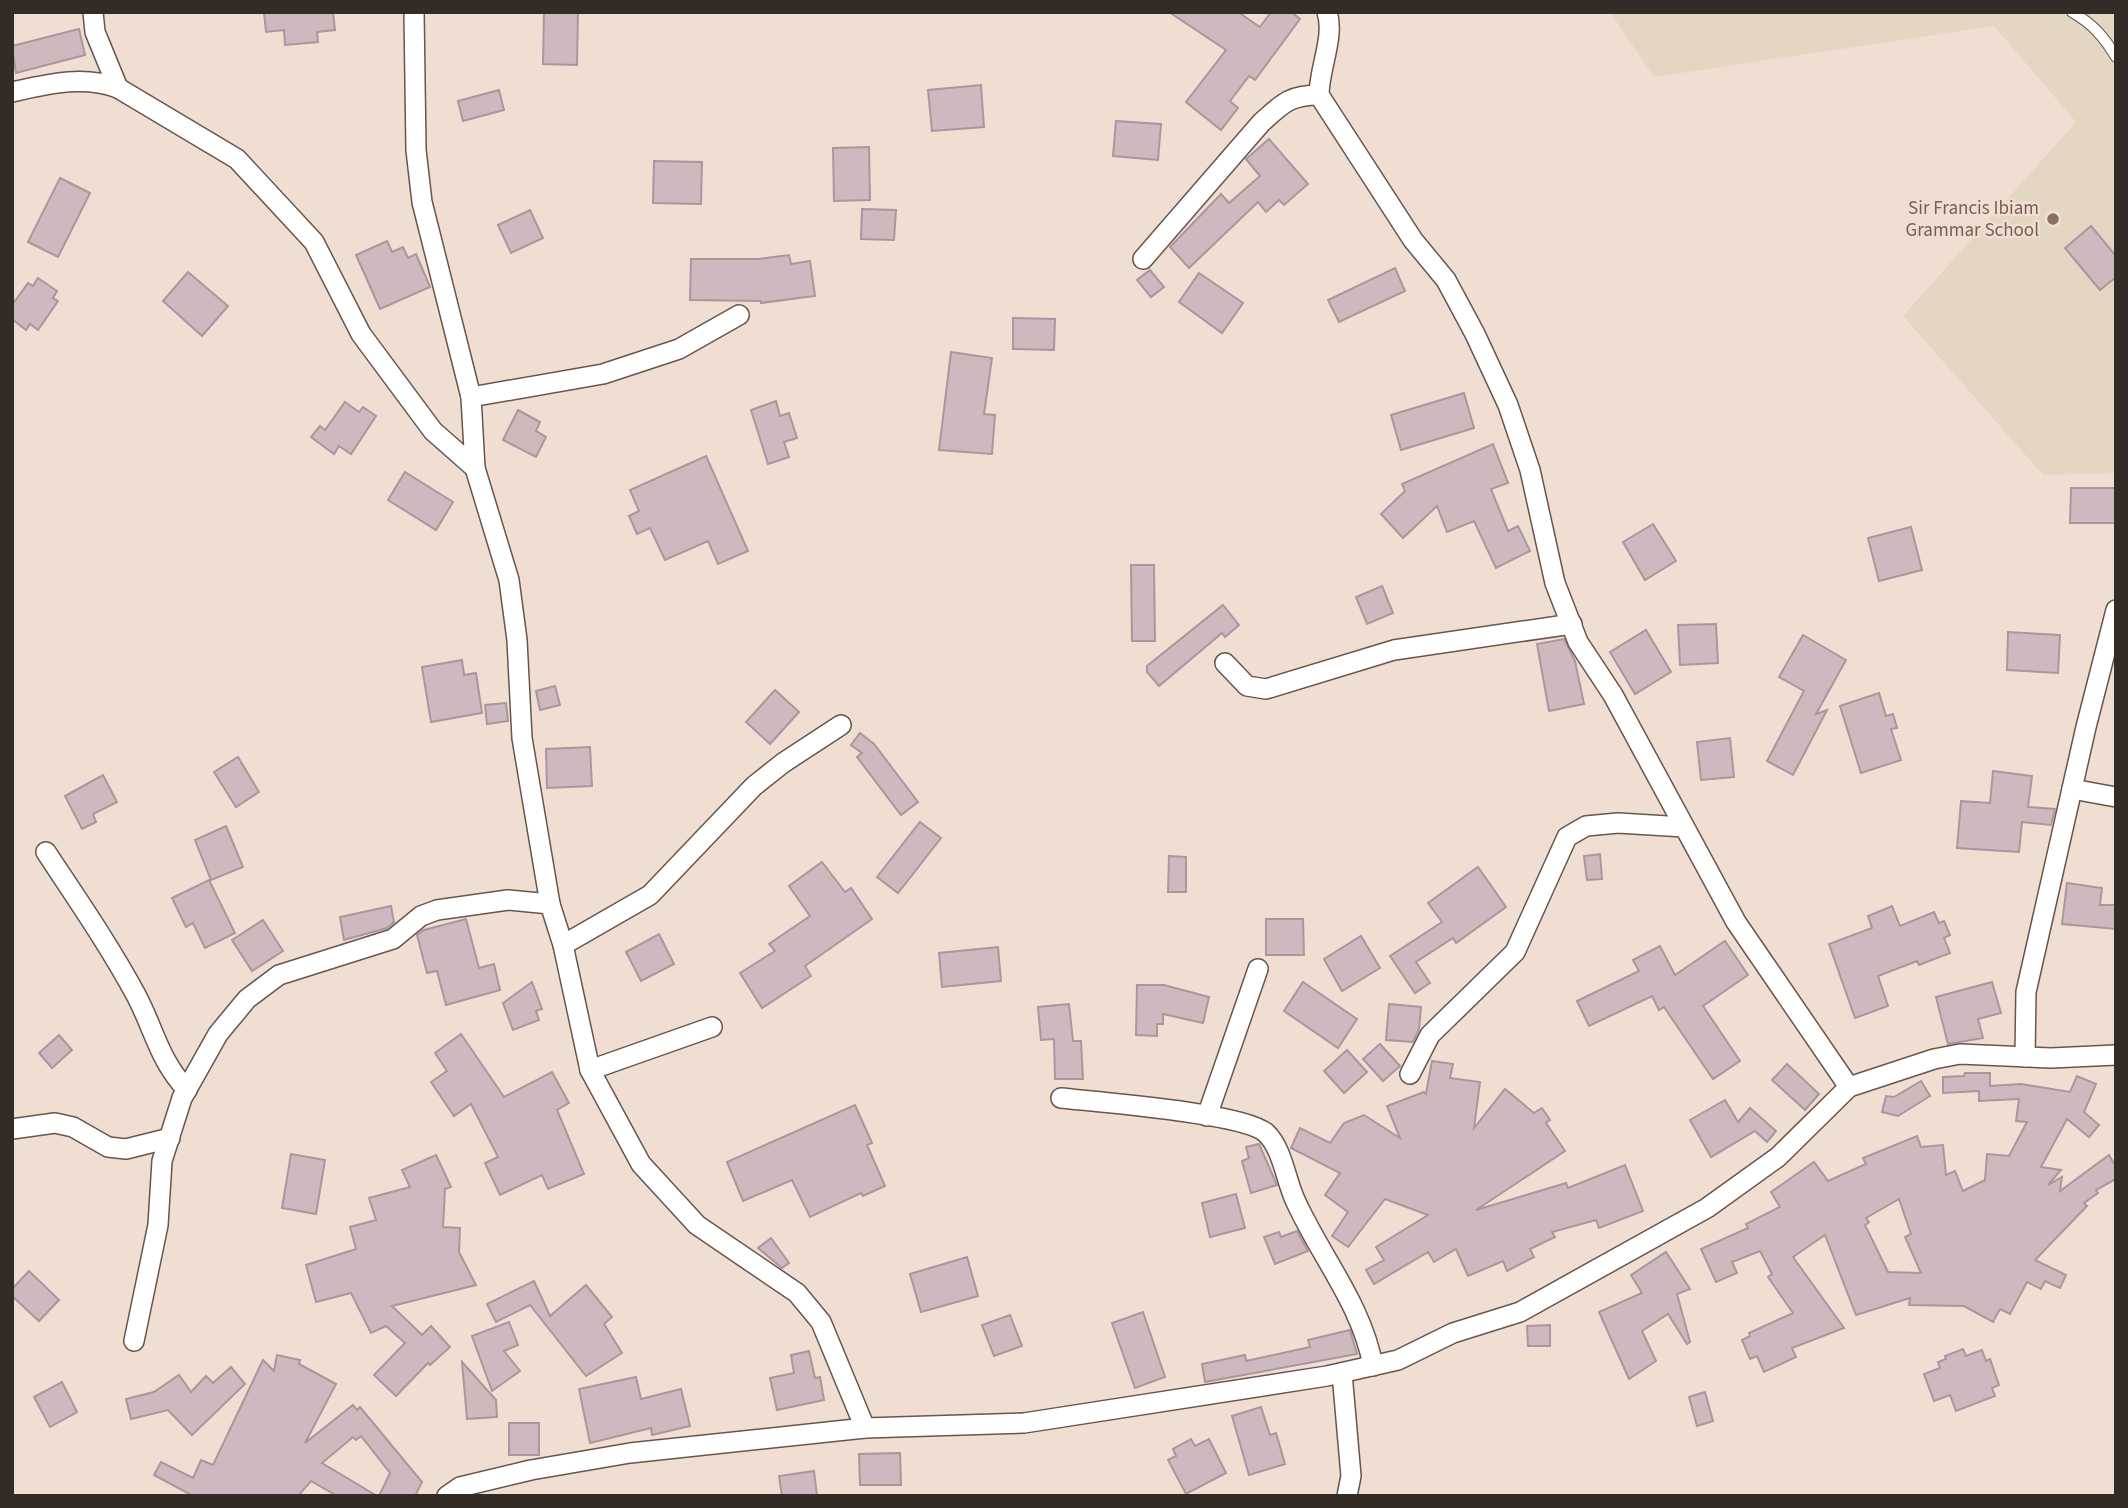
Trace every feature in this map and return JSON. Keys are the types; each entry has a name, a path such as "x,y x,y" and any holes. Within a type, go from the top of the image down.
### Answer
{"street":[{"path":"93,12 95,32 118,88"},
{"path":"414,12 416,150 422,202 471,397 475,468 509,580 517,640 522,738 550,904 563,945 590,1070 640,1164 697,1226 797,1293 821,1322 865,1428"},
{"path":"1327,12 1330,29 1319,76 1319,95 1413,240 1446,280 1475,334 1508,405 1530,470 1555,583 1578,642 1613,695 1736,922 1849,1087"},
{"path":"12,92 61,81 101,82 118,88 237,159 314,242 361,334 433,431 475,468"},
{"path":"1143,259 1271,114 1297,95 1319,95"},
{"path":"471,397 603,374 679,349 739,315"},
{"path":"2025,1057 2026,992 2116,610"},
{"path":"1225,663 1247,686 1266,689 1394,650 1572,624"},
{"path":"563,945 650,895 754,786 783,763 841,725"},
{"path":"2072,789 2116,797"},
{"path":"1410,1074 1430,1035 1515,952 1567,837 1586,826 1618,823 1684,827"},
{"path":"46,852 110,949 138,998 167,1068 187,1090"},
{"path":"134,1341 158,1225 162,1161 187,1090 218,1034 247,999 279,975 393,939 421,916 438,910 508,900 550,904"},
{"path":"1207,1116 1258,968"},
{"path":"590,1070 712,1027"},
{"path":"447,1496 472,1484 605,1457 865,1428 1024,1423 1342,1373 1398,1360 1453,1333 1520,1312 1707,1208 1778,1157 1849,1087 1934,1059 1960,1054 2025,1057 2116,1055"},
{"path":"1061,1098 1207,1116 1254,1126 1266,1133 1296,1202 1363,1324 1373,1366"},
{"path":"12,1129 55,1124 73,1127 108,1147 126,1149 170,1138"},
{"path":"1342,1373 1351,1476 1346,1496"}],"lane":[{"path":"2072,12 2089,22 2103,36 2116,58"}],"shaded area":[{"name":"Sir Francis Ibiam Grammar School","path":"1610,12 2116,12 2116,473 2043,475 1903,316 2076,122 1994,26 1654,77"}],"building":[{"path":"264,12 333,12 335,30 317,32 318,42 285,45 284,30 266,32"},
{"path":"544,12 578,12 577,65 543,64"},
{"path":"1169,12 1238,12 1260,27 1271,12 1291,12 1300,19 1255,80 1249,76 1230,101 1238,108 1221,130 1186,102 1226,50"},
{"path":"79,29 85,55 16,73 12,46"},
{"path":"981,85 984,127 932,131 928,90"},
{"path":"499,90 504,110 463,121 458,101"},
{"path":"1116,121 1161,124 1158,160 1113,156"},
{"path":"1269,139 1308,184 1284,205 1279,200 1266,212 1258,202 1189,268 1170,247 1221,194 1229,203 1260,176 1246,159"},
{"path":"869,147 870,200 834,201 833,148"},
{"path":"654,161 702,162 701,204 653,203"},
{"path":"60,178 90,193 58,257 28,242"},
{"path":"862,209 896,210 894,240 861,239"},
{"path":"530,210 543,238 511,253 498,225"},
{"path":"2091,226 2116,256 2116,277 2100,290 2065,248"},
{"path":"387,241 392,252 403,247 408,258 416,254 430,287 380,309 356,255"},
{"path":"789,255 791,264 810,261 815,296 761,303 690,300 691,259 758,259"},
{"path":"1395,268 1405,291 1339,322 1328,300"},
{"path":"1150,270 1164,287 1151,297 1137,280"},
{"path":"188,272 228,306 202,336 163,301"},
{"path":"1199,273 1243,303 1222,333 1179,302"},
{"path":"38,278 57,291 53,298 58,301 38,330 30,324 26,330 12,319 12,305 28,283 33,286"},
{"path":"1013,318 1055,319 1054,350 1013,349"},
{"path":"951,352 992,358 984,414 995,415 992,454 939,450"},
{"path":"1464,393 1474,428 1401,450 1391,415"},
{"path":"776,401 780,416 789,413 797,438 784,442 789,457 768,464 751,410"},
{"path":"345,402 359,412 363,407 376,416 351,454 339,446 334,454 311,437 320,426 325,430"},
{"path":"518,410 540,422 536,431 546,437 536,457 503,440"},
{"path":"1493,444 1508,483 1491,489 1508,531 1518,526 1530,551 1496,568 1474,521 1447,532 1437,506 1403,538 1381,514 1405,491 1402,484"},
{"path":"706,456 748,551 718,564 708,541 665,560 650,528 637,534 629,516 639,511 630,490"},
{"path":"405,472 453,502 436,530 388,500"},
{"path":"2071,488 2116,488 2116,523 2070,523"},
{"path":"1653,524 1676,561 1645,580 1623,542"},
{"path":"1911,527 1922,570 1879,581 1868,538"},
{"path":"1131,565 1154,565 1155,641 1132,641"},
{"path":"1382,586 1393,613 1367,624 1356,597"},
{"path":"1223,605 1239,625 1225,637 1222,633 1159,686 1147,672 1147,666"},
{"path":"1716,624 1718,663 1680,665 1678,625"},
{"path":"1646,630 1671,672 1635,694 1610,652"},
{"path":"2008,632 2060,635 2058,673 2007,670"},
{"path":"1803,635 1846,660 1816,714 1827,710 1793,775 1767,761 1804,691 1779,677"},
{"path":"1564,639 1575,661 1584,704 1549,711 1537,644"},
{"path":"462,660 464,675 476,673 482,713 431,722 422,667"},
{"path":"555,686 560,705 540,710 536,691"},
{"path":"775,690 799,712 770,744 746,722"},
{"path":"1879,693 1886,716 1893,714 1897,728 1891,729 1901,760 1861,773 1840,706"},
{"path":"506,703 508,721 487,724 485,705"},
{"path":"860,733 874,744 918,802 901,815 857,757 862,753 851,745"},
{"path":"1730,738 1734,777 1701,780 1697,742"},
{"path":"590,747 592,786 547,788 546,749"},
{"path":"238,757 259,792 236,807 214,772"},
{"path":"1993,771 2032,776 2028,807 2055,809 2051,825 2022,822 2019,852 1957,848 1961,801 1990,803"},
{"path":"103,775 117,802 93,814 96,822 82,829 65,796"},
{"path":"920,822 941,838 898,893 877,877"},
{"path":"226,826 243,867 211,880 195,840"},
{"path":"1600,854 1602,879 1587,880 1584,856"},
{"path":"1169,856 1186,857 1186,892 1168,892"},
{"path":"822,862 845,892 851,888 872,919 805,966 811,976 762,1008 740,973 775,951 769,944 810,916 789,886"},
{"path":"1478,867 1506,907 1456,943 1453,938 1416,962 1430,983 1415,993 1390,956 1442,922 1428,903"},
{"path":"209,880 235,933 205,948 193,923 186,927 172,898"},
{"path":"2067,883 2102,888 2100,905 2116,905 2116,929 2062,924"},
{"path":"391,906 394,922 387,928 344,940 340,917"},
{"path":"1892,906 1900,926 1934,912 1939,923 1944,921 1950,935 1944,938 1950,953 1919,965 1917,961 1878,976 1888,1006 1855,1018 1829,944 1872,928 1868,916"},
{"path":"466,919 479,968 494,964 500,990 446,1005 437,971 427,973 417,935 424,930"},
{"path":"1266,919 1303,919 1304,955 1266,955"},
{"path":"263,920 283,951 252,971 232,940"},
{"path":"659,934 674,964 641,981 626,952"},
{"path":"1361,936 1380,968 1342,991 1324,959"},
{"path":"1725,941 1748,975 1703,1006 1740,1061 1713,1079 1664,1007 1659,1010 1652,996 1589,1026 1577,1001 1639,971 1633,960 1660,946 1675,975"},
{"path":"998,947 1001,981 942,987 939,953"},
{"path":"532,982 542,1009 536,1011 539,1020 513,1030 503,1003"},
{"path":"1303,982 1357,1019 1338,1048 1284,1011"},
{"path":"1992,982 2001,1013 1978,1019 1983,1038 1948,1044 1936,997"},
{"path":"1137,985 1164,985 1209,997 1203,1023 1163,1014 1163,1024 1157,1024 1157,1036 1136,1035"},
{"path":"1069,1004 1073,1041 1081,1041 1083,1079 1055,1079 1054,1039 1041,1040 1038,1007"},
{"path":"1389,1004 1421,1007 1419,1029 1413,1042 1386,1040"},
{"path":"461,1034 504,1097 552,1072 569,1103 557,1110 584,1174 548,1189 542,1175 500,1195 485,1163 498,1157 471,1104 454,1116 431,1082 447,1071 435,1053"},
{"path":"59,1035 72,1050 52,1068 39,1053"},
{"path":"1380,1044 1400,1066 1383,1081 1363,1059"},
{"path":"1347,1050 1367,1072 1344,1093 1324,1071"},
{"path":"1432,1061 1453,1064 1450,1078 1480,1082 1474,1128 1505,1089 1534,1113 1542,1108 1550,1120 1546,1123 1565,1151 1476,1210 1566,1183 1568,1188 1625,1165 1643,1211 1599,1228 1596,1220 1552,1232 1555,1237 1530,1249 1534,1257 1507,1271 1503,1261 1468,1276 1456,1249 1434,1262 1428,1252 1374,1284 1366,1270 1384,1260 1376,1247 1428,1215 1385,1199 1348,1247 1332,1236 1348,1212 1325,1195 1340,1173 1291,1148 1300,1128 1330,1143 1344,1123 1364,1115 1400,1138 1387,1106 1424,1092 1426,1094"},
{"path":"1787,1064 1819,1094 1805,1110 1772,1080"},
{"path":"1965,1073 1990,1073 1990,1086 2021,1084 2070,1092 2077,1076 2096,1084 2084,1112 2099,1125 2089,1137 2067,1119 2041,1167 2061,1170 2048,1185 2062,1177 2060,1191 2109,1155 2116,1167 2116,1179 2096,1190 2098,1193 2084,1203 2087,1206 2035,1260 2066,1275 2060,1288 2045,1281 2041,1289 2027,1282 2010,1314 2000,1309 1993,1322 1964,1306 1909,1305 1910,1298 1856,1315 1825,1235 1793,1257 1844,1328 1792,1348 1796,1357 1764,1372 1757,1356 1750,1359 1742,1340 1750,1336 1749,1333 1793,1313 1768,1277 1772,1274 1760,1251 1732,1262 1737,1273 1716,1282 1701,1249 1748,1228 1746,1224 1780,1207 1771,1192 1814,1162 1828,1181 1866,1164 1863,1158 1917,1136 1921,1147 1943,1145 1946,1175 1955,1171 1963,1191 1985,1180 1987,1154 2009,1156 2027,1122 2016,1121 2019,1099 1979,1101 1979,1091 1943,1093 1943,1077 1964,1076","holes":["1899,1199 1911,1234 1905,1237 1921,1273 1888,1272 1865,1225 1869,1222 1866,1218"]},
{"path":"1921,1081 1930,1096 1898,1116 1882,1112 1886,1096 1894,1097"},
{"path":"1725,1100 1738,1122 1750,1108 1776,1131 1767,1142 1755,1131 1711,1157 1690,1120"},
{"path":"855,1105 872,1143 867,1145 885,1186 863,1196 861,1193 810,1217 792,1180 743,1201 727,1162"},
{"path":"1259,1144 1277,1185 1251,1193 1242,1161 1249,1158 1246,1147"},
{"path":"291,1154 325,1160 316,1214 282,1208"},
{"path":"436,1155 451,1187 445,1189 443,1227 460,1228 459,1252 476,1285 392,1306 422,1335 431,1326 450,1347 430,1365 428,1363 396,1396 374,1375 405,1343 386,1326 371,1333 351,1293 316,1302 306,1265 356,1249 350,1227 376,1220 369,1198 410,1187 402,1170"},
{"path":"1236,1194 1245,1228 1210,1237 1202,1203"},
{"path":"1297,1231 1308,1251 1275,1264 1264,1237 1279,1232 1281,1237"},
{"path":"771,1238 789,1263 782,1268 758,1248"},
{"path":"1666,1252 1690,1289 1677,1294 1690,1342 1687,1344 1668,1314 1642,1331 1656,1361 1629,1379 1599,1312 1642,1293 1631,1275"},
{"path":"967,1257 978,1296 921,1312 910,1274"},
{"path":"29,1271 59,1300 39,1321 12,1296 12,1289"},
{"path":"534,1281 550,1316 586,1285 612,1317 604,1324 622,1353 586,1376 530,1305 496,1322 487,1304"},
{"path":"1143,1312 1165,1377 1135,1388 1112,1323"},
{"path":"1010,1315 1022,1346 994,1356 982,1325"},
{"path":"509,1322 518,1345 504,1351 520,1371 492,1391 472,1336"},
{"path":"1550,1325 1550,1346 1528,1346 1527,1326"},
{"path":"1350,1330 1357,1354 1205,1382 1202,1364 1245,1355 1246,1361 1310,1347 1308,1340"},
{"path":"1963,1349 1966,1356 1982,1350 1986,1361 1990,1359 1999,1385 1992,1388 1995,1396 1956,1411 1950,1395 1934,1401 1924,1374 1940,1368 1938,1362 1946,1359 1945,1356"},
{"path":"809,1351 815,1378 820,1377 824,1400 777,1410 770,1378 794,1373 791,1355"},
{"path":"277,1355 300,1360 299,1364 336,1384 305,1443 353,1405 357,1410 360,1407 422,1482 415,1496 379,1496 390,1473 361,1436 356,1440 353,1437 322,1463 377,1496 337,1496 311,1481 298,1496 193,1496 154,1475 161,1462 193,1478 201,1460 213,1465 263,1360 274,1371"},
{"path":"462,1362 496,1400 497,1417 467,1419"},
{"path":"231,1367 245,1384 192,1435 168,1410 131,1419 126,1399 154,1392 179,1375 191,1392 206,1376 213,1383"},
{"path":"636,1377 641,1399 681,1389 690,1426 652,1435 651,1428 590,1443 579,1389"},
{"path":"62,1382 77,1412 50,1427 34,1397"},
{"path":"1705,1392 1713,1421 1697,1426 1689,1397"},
{"path":"1261,1407 1270,1435 1276,1433 1285,1464 1249,1475 1232,1416"},
{"path":"509,1423 539,1423 539,1455 509,1455"},
{"path":"1191,1439 1195,1446 1209,1439 1226,1473 1186,1494 1168,1460 1176,1456 1173,1449"},
{"path":"900,1453 901,1485 860,1485 859,1454"},
{"path":"814,1471 817,1496 782,1496 779,1476"}],"place":[{"name":"Sir Francis Ibiam Grammar School","path":"2053,219"}]}
